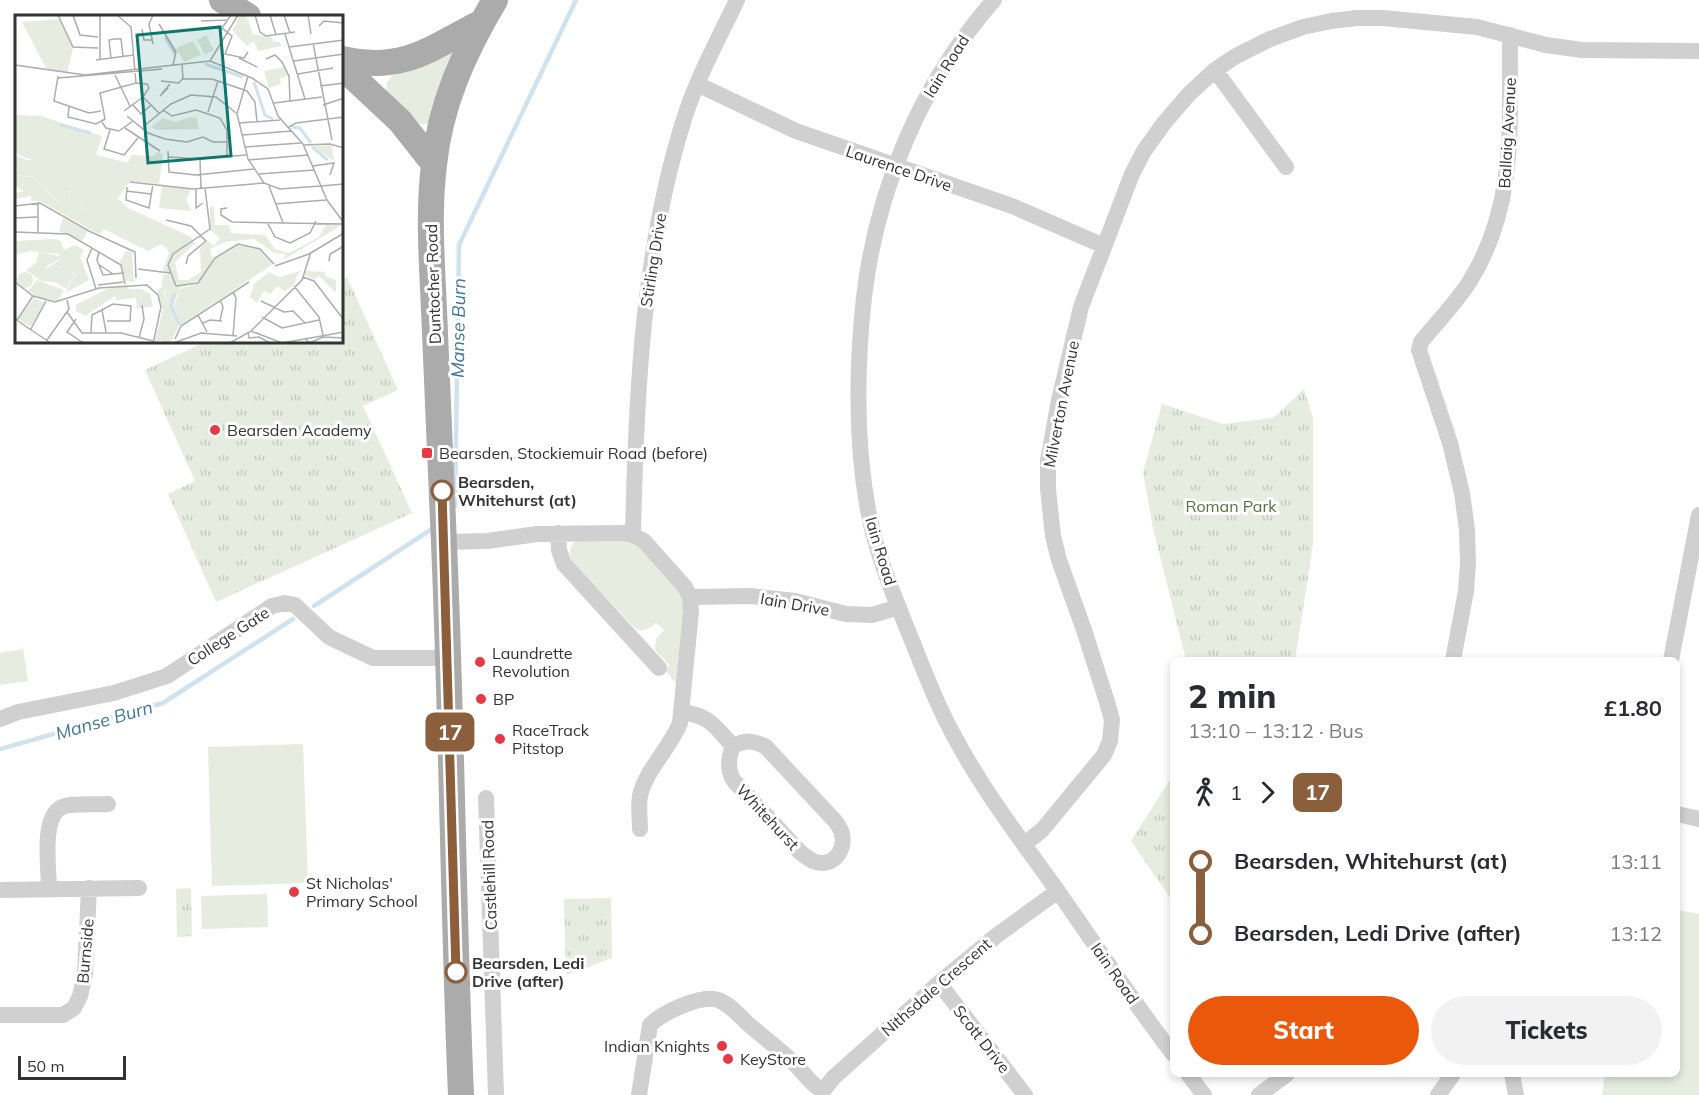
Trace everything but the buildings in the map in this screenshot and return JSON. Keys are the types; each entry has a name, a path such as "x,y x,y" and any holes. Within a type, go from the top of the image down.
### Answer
{"main road":[{"path":"222,0 246,15"},
{"name":"Duntocher Road","path":"461,1095 444,530 431,203 434,164 442,119 455,76 495,0"},
{"path":"344,60 381,63 401,61 430,51 482,22"},
{"path":"344,62 353,77 400,121 434,164"}],"street":[{"name":"Stirling Drive","path":"633,535 634,459 645,315 670,164 697,84 737,0"},
{"name":"Iain Road","path":"994,0 978,18 945,65 910,129 895,165 875,230 868,268 859,356 860,453 871,523 880,558 939,706 952,732 985,788 1170,1050"},
{"name":"Milverton Avenue","path":"1025,844 1043,829 1104,755 1110,741 1112,720 1107,702 1053,536 1048,489 1048,461 1081,307 1132,174 1164,123 1189,94 1215,70 1236,56 1270,39 1303,27 1348,19 1383,18 1477,27 1555,47 1582,51 1699,51"},
{"name":"Ballaig Avenue","path":"1454,657 1466,591 1467,530 1462,493 1450,443 1419,350 1421,342 1456,302 1471,279 1489,245 1499,216 1508,162 1510,35"},
{"path":"1215,70 1286,167"},
{"name":"Laurence Drive","path":"697,84 796,131 1012,206 1104,246"},
{"path":"1672,657 1699,515"},
{"path":"444,530 487,541 558,533 615,532 633,535 644,542 685,587 690,597 691,612 680,723 675,736 644,784 640,798 640,829"},
{"path":"558,533 559,550 564,564 659,668"},
{"name":"Iain Drive","path":"690,597 762,597 795,601 846,614 872,615 899,607"},
{"name":"College Gate","path":"0,719 18,712 114,693 167,676 272,606 285,603 295,605 330,637 373,658 447,658"},
{"path":"683,705 705,718 733,746"},
{"name":"Whitehurst","path":"756,741 766,747 828,813 840,828 843,836 841,851 837,857 825,863 811,861 801,853 734,781 728,765 733,746 756,741"},
{"name":"Castlehill Road","path":"486,798 496,1095"},
{"path":"49,888 48,828 52,816 63,806 108,804"},
{"path":"1680,815 1699,819"},
{"name":"Burnside","path":"0,1014 63,1014 74,1008 80,996 85,974 89,888"},
{"path":"0,890 139,888"},
{"name":"Nithsdale Crescent","path":"823,1093 833,1077 939,983 996,936 1058,891"},
{"name":"Scott Drive","path":"939,983 1025,1095"},
{"path":"639,1095 650,1025 658,1017 708,998 719,1000 732,1010 796,1065 823,1093"},
{"path":"1190,1077 1204,1095"},
{"path":"1259,1095 1283,1077"},
{"path":"1438,1095 1451,1077"},
{"path":"1513,1077 1516,1095"}],"green space":[{"path":"449,52 454,57 429,123 414,123 386,90 387,82 393,75"},
{"path":"347,277 398,390 363,406 412,513 216,602 168,494 195,481 145,370 201,344 344,344 344,279"},
{"name":"Roman Park","path":"1304,389 1313,418 1313,545 1295,657 1185,657 1153,528 1143,472 1162,404 1223,424 1273,418"},
{"path":"623,539 640,546 685,599 678,686 665,670 669,665 655,650 656,639 664,630 656,623 644,630 635,628 572,562 570,550 577,540"},
{"path":"23,649 28,681 0,685 0,653"},
{"path":"303,744 308,883 212,886 208,747"},
{"path":"1170,780 1170,898 1131,841"},
{"path":"191,888 192,936 177,937 176,889"},
{"path":"267,894 268,927 202,929 201,896"},
{"path":"611,898 612,958 566,975 564,899"},
{"path":"1680,911 1699,914 1699,1095 1602,1095 1605,1077 1680,1077"}],"waterway":[{"name":"Manse Burn","path":"455,506 459,245 576,0"},
{"name":"Manse Burn","path":"314,606 435,527"},
{"name":"Manse Burn","path":"0,749 163,703 293,619"}],"bus line":[{"name":"17","path":"442,491 456,972"}],"place":[{"name":"Bearsden Academy","path":"215,430"},
{"name":"Bearsden, Stockiemuir Road (before)","path":"427,453"},
{"name":"Bearsden, Whitehurst (at)","path":"442,491"},
{"name":"Laundrette Revolution","path":"480,662"},
{"name":"BP","path":"481,699"},
{"name":"RaceTrack Pitstop","path":"500,739"},
{"name":"St Nicholas' Primary School","path":"294,892"},
{"name":"Bearsden, Ledi Drive (after)","path":"456,972"},
{"name":"Indian Knights","path":"722,1046"},
{"name":"KeyStore","path":"728,1059"}]}
